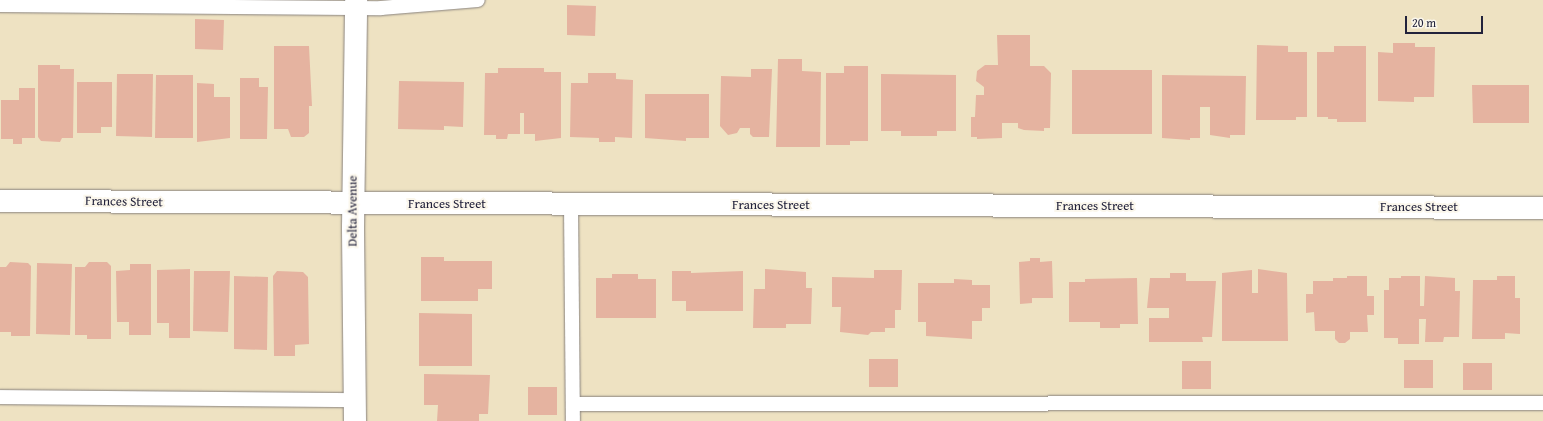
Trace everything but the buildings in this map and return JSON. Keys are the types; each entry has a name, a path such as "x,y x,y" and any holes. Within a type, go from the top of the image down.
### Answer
{"street":[{"name":"Delta Avenue","path":"355,421 353,203 356,4"},
{"name":"Frances Street","path":"0,201 1543,208"}],"lane":[{"path":"0,5 356,4 478,0"},
{"path":"571,204 573,421"},
{"path":"0,397 356,400"},
{"path":"574,404 1543,403"}]}
